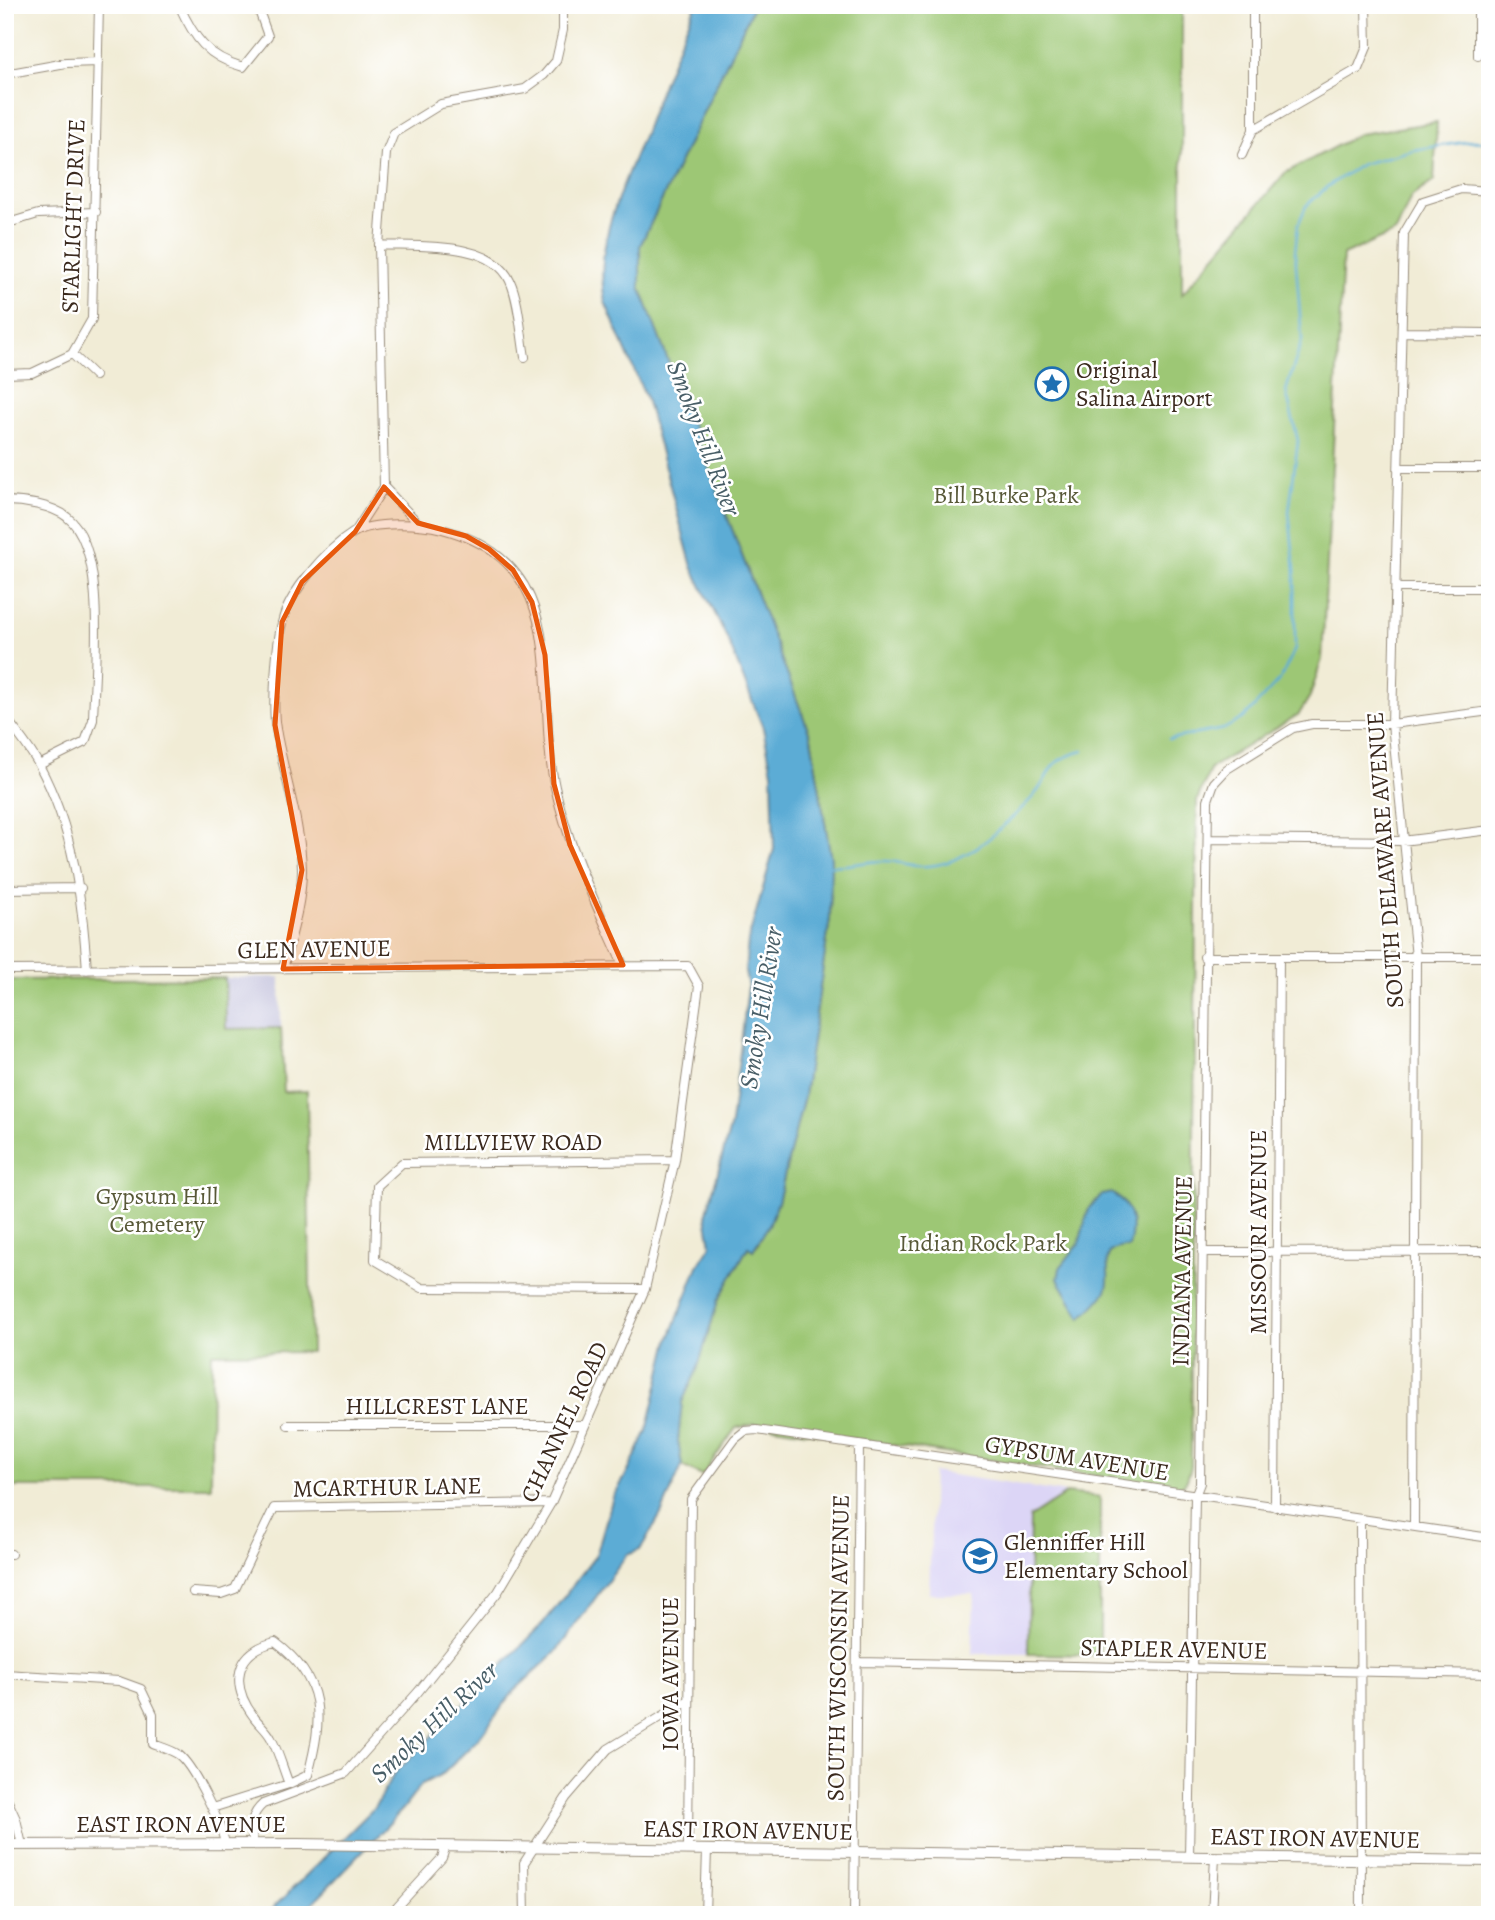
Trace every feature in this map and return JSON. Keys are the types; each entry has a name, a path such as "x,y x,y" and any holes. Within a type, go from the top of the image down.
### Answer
{"street":[{"name":"STARLIGHT DRIVE","path":"72,354 92,319 99,5"},
{"path":"179,5 192,34 222,61 243,67 268,36 257,5"},
{"path":"283,969 300,899 302,870 299,837 275,725 281,630 302,582 355,532 384,487 379,245 386,153 394,133 441,104 525,89 544,75 556,61 563,30 563,5"},
{"path":"1242,155 1254,130 1253,5"},
{"path":"1254,130 1358,69 1367,47 1366,5"},
{"path":"1478,5 1478,56"},
{"path":"5,74 66,63 98,62"},
{"name":"SOUTH DELAWARE AVENUE","path":"1414,1527 1416,957 1392,724 1404,233 1423,201 1461,189 1490,191"},
{"path":"5,224 38,214 96,212"},
{"path":"379,245 470,250 492,261 510,280 525,357"},
{"path":"1402,332 1490,332"},
{"path":"5,374 32,373 72,354 95,376"},
{"path":"1399,468 1490,468"},
{"path":"384,487 418,523"},
{"path":"5,501 25,501 67,516 87,544 94,572 93,720 85,742 39,765"},
{"path":"355,532 418,523 466,536 489,549 513,570 532,602 541,626 554,784 566,833 623,965"},
{"path":"1397,588 1490,588"},
{"path":"1392,724 1490,711"},
{"path":"5,716 39,765 66,829 81,888 87,970"},
{"name":"INDIANA AVENUE","path":"1189,1857 1195,1496 1200,1483 1204,957 1208,800 1214,783 1227,769 1293,728 1312,724 1392,724"},
{"path":"1208,839 1402,841 1490,830"},
{"path":"5,889 81,888"},
{"path":"1204,957 1490,957"},
{"name":"MISSOURI AVENUE","path":"1276,1507 1279,957"},
{"name":"GLEN AVENUE","path":"5,970 623,965"},
{"name":"CHANNEL ROAD","path":"253,1844 251,1820 256,1811 263,1804 345,1773 418,1692 498,1592 551,1503 645,1289 675,1160 699,986 688,966 623,965"},
{"name":"MILLVIEW ROAD","path":"645,1289 422,1288 375,1261 377,1186 402,1163 675,1160"},
{"path":"1202,1252 1490,1251"},
{"name":"HILLCREST LANE","path":"288,1425 585,1425"},
{"name":"GYPSUM AVENUE","path":"691,1499 735,1439 745,1431 757,1430 1490,1538"},
{"name":"SOUTH WISCONSIN AVENUE","path":"853,1915 859,1445"},
{"name":"IOWA AVENUE","path":"688,1849 691,1499"},
{"name":"MCARTHUR LANE","path":"193,1592 222,1594 235,1589 274,1508 551,1503"},
{"path":"1360,1520 1361,1915"},
{"path":"212,1808 289,1784 308,1775 320,1716 310,1683 297,1659 275,1642 255,1647 240,1667 241,1694 253,1716 270,1735 289,1784"},
{"name":"STAPLER AVENUE","path":"858,1662 1490,1674"},
{"path":"5,1674 119,1681 141,1689 153,1714 153,1744 180,1756 212,1808 222,1828 225,1844"},
{"path":"525,1915 524,1863 566,1798 608,1749 690,1700"},
{"path":"5,1795 16,1819 22,1845"},
{"name":"EAST IRON AVENUE","path":"5,1845 298,1844 1490,1861"},
{"path":"390,1915 442,1858 446,1846"},
{"path":"705,1915 707,1849"},
{"path":"1212,1915 1215,1857"}],"highlighted area":[{"path":"384,487 418,523 466,536 489,549 513,570 532,602 545,655 554,784 570,845 623,965 283,969 302,870 275,725 282,622 302,582 355,532"}],"shaded area":[{"path":"280,977 281,1028 226,1029 225,978"},
{"name":"Glenniffer Hill Elementary School","path":"933,1472 1067,1493 1030,1518 1028,1654 972,1654 974,1594 929,1594"}],"green space":[{"name":"Bill Burke Park","path":"754,5 1182,5 1182,294 1285,173 1359,134 1437,122 1434,181 1411,197 1396,232 1343,255 1322,659 1310,696 1299,714 1211,768 1197,800 1191,1467 1187,1480 1180,1489 755,1424 736,1428 702,1476 682,1466 678,1441 682,1402 697,1370 718,1301 748,1247 753,1250 757,1246 778,1202 804,1096 830,919 831,859 811,737 640,287 640,246"},
{"name":"Gypsum Hill Cemetery","path":"225,978 226,1029 281,1028 284,1092 307,1091 311,1352 212,1353 211,1487 5,1487 5,980"},
{"path":"1067,1493 1100,1497 1100,1655 1028,1654 1030,1517"}],"water":[{"name":"Smoky Hill River","path":"696,5 754,5 640,246 640,287 811,737 831,859 830,919 804,1096 778,1202 769,1225 753,1250 748,1247 718,1301 697,1370 682,1402 678,1441 682,1466 661,1514 640,1550 627,1555 555,1653 514,1691 479,1738 444,1773 422,1784 403,1809 301,1915 266,1915 374,1808 394,1774 543,1624 596,1555 613,1497 647,1431 669,1340 698,1266 711,1245 706,1216 731,1124 748,987 745,972 748,941 774,849 772,772 763,728 727,638 692,567 646,398 605,302 602,280 607,236 620,193"},
{"path":"1111,1193 1124,1203 1130,1216 1132,1231 1129,1247 1119,1248 1109,1255 1107,1288 1081,1318 1058,1279 1060,1268 1079,1243 1089,1208 1102,1195"}],"waterway":[{"path":"1169,739 1224,729 1245,717 1281,678 1295,649 1295,570 1289,512 1298,441 1286,391 1302,340 1295,252 1298,225 1306,206 1328,186 1362,164 1413,150 1472,141 1490,142"},
{"path":"828,865 887,861 919,866 951,861 981,844 1008,822 1031,799 1055,764 1083,751"}],"place":[{"name":"Original Salina Airport","path":"1052,384"},
{"name":"Glenniffer Hill Elementary School","path":"980,1556"}],"park label":[{"name":"Indian Rock Park","path":"983,1243"}]}
